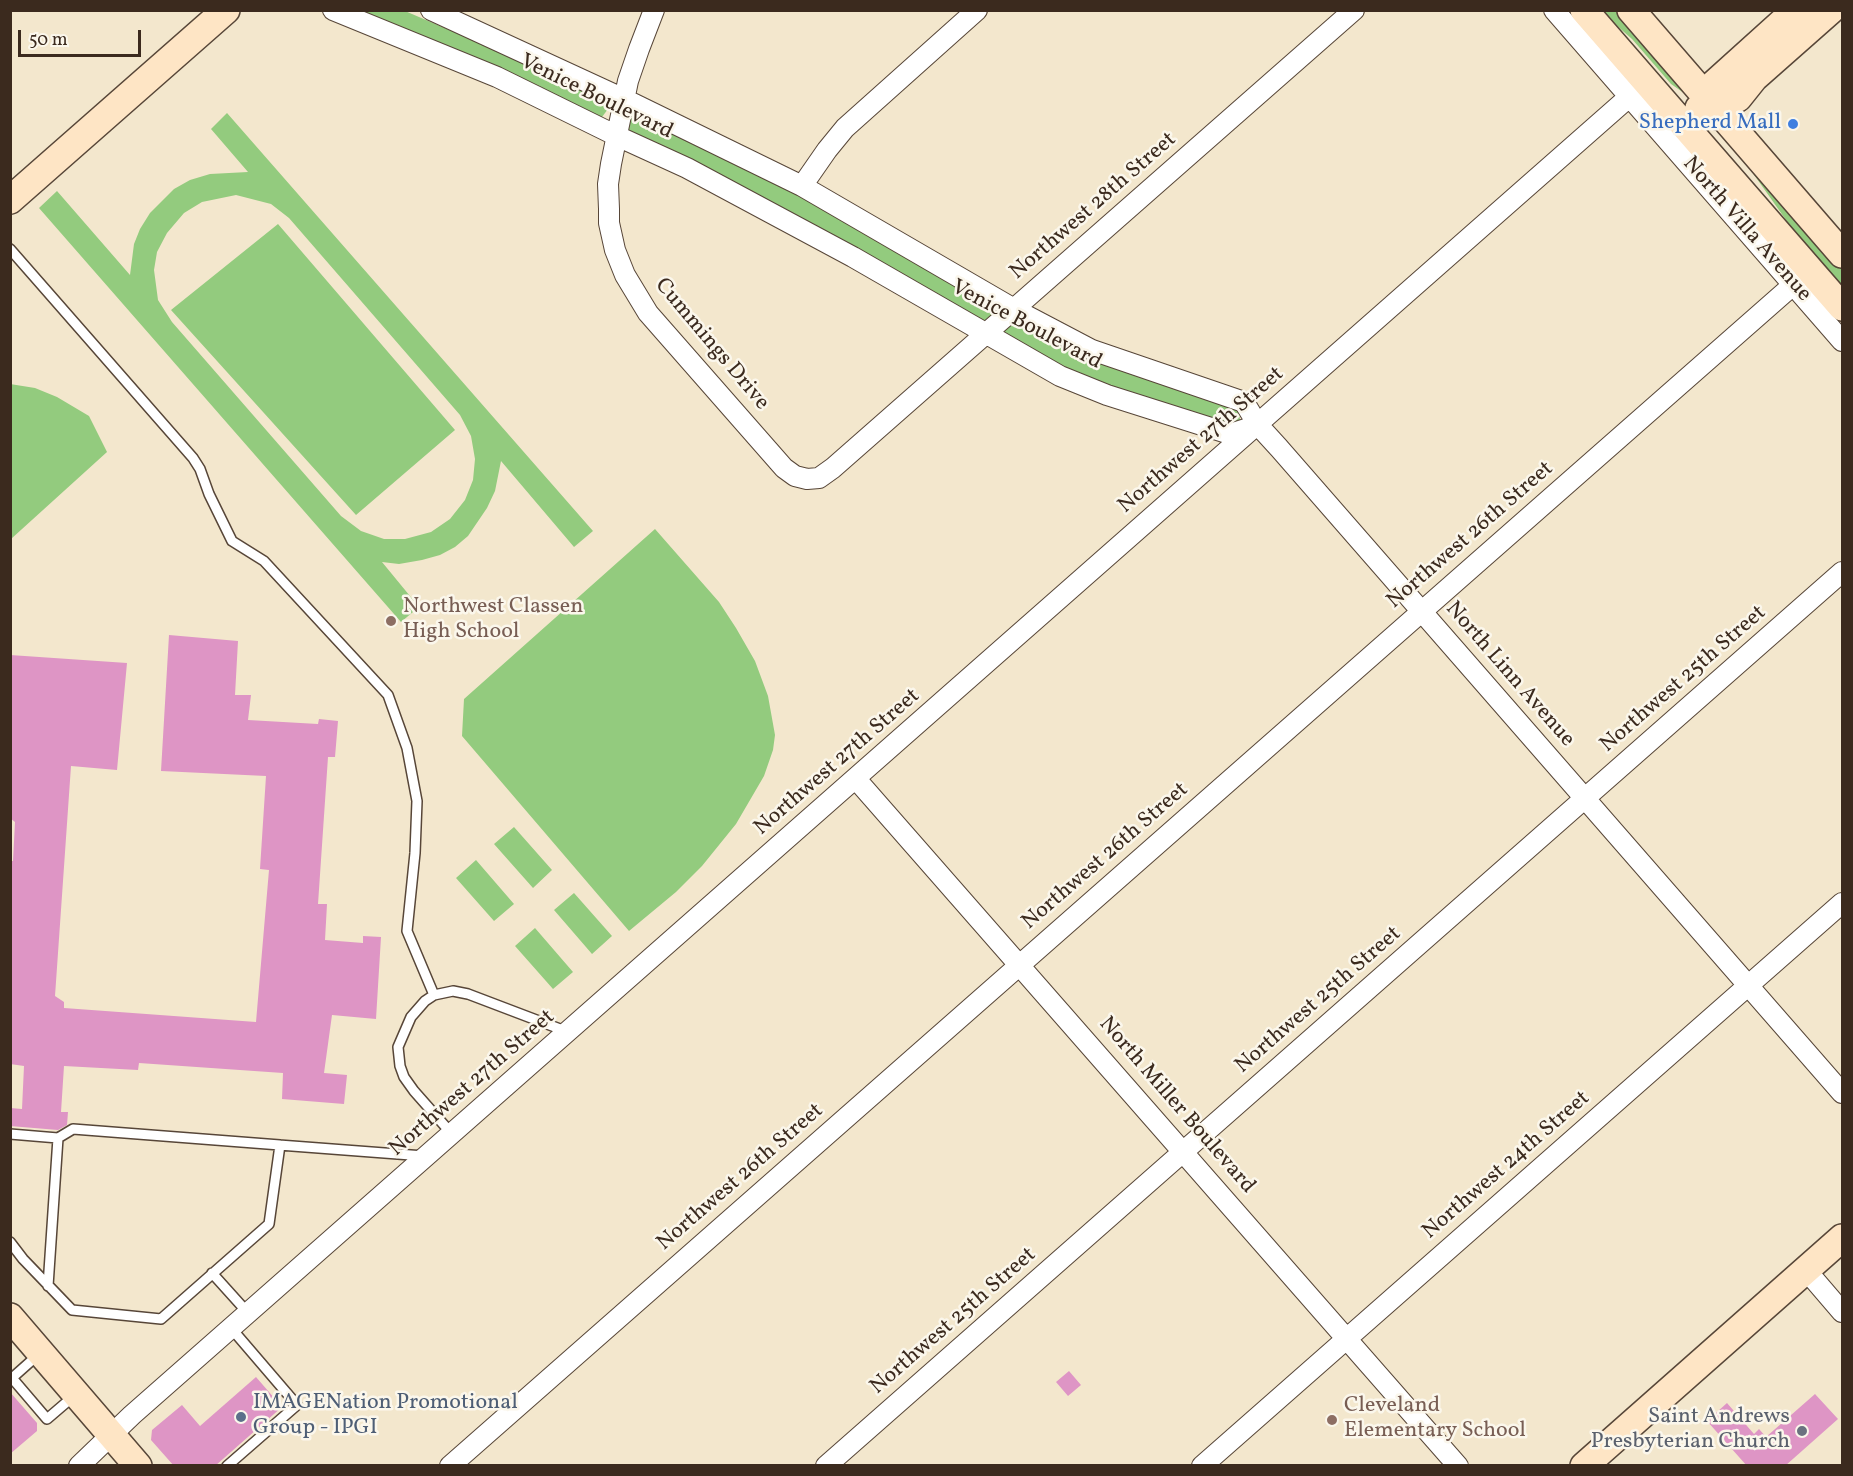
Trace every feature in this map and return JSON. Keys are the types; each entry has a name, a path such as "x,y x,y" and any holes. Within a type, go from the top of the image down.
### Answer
{"main road":[{"path":"10,201 226,10"},
{"name":"North Villa Avenue","path":"1584,10 1842,307"},
{"path":"1631,10 1842,254"},
{"path":"1731,178 1731,154 1723,139 1714,84 1796,10"},
{"path":"1660,98 1684,101 1702,109 1717,109 1738,98 1761,71 1831,10"},
{"path":"1584,1466 1842,1238"},
{"path":"10,1317 138,1466"}],"street":[{"name":"Venice Boulevard","path":"333,10 497,77 616,136 687,168 863,262 1060,376 1107,395 1230,434 1258,425 1244,402 1092,350 1014,309 802,186 624,99 431,10"},
{"name":"Cummings Drive","path":"654,10 628,81 608,184 609,223 619,262 638,299 672,342 784,468 795,476 807,479"},
{"path":"802,186 845,128 977,10"},
{"name":"Northwest 28th Street","path":"807,479 826,475 1354,10"},
{"name":"North Villa Avenue","path":"1554,10 1842,341"},
{"name":"Northwest 27th Street","path":"79,1466 231,1328 1629,97"},
{"name":"Northwest 26th Street","path":"450,1466 1793,285"},
{"name":"North Linn Avenue","path":"1258,425 1842,1094"},
{"name":"Northwest 25th Street","path":"826,1466 1842,572"},
{"name":"North Miller Boulevard","path":"856,779 1458,1466"},
{"name":"Northwest 24th Street","path":"1202,1466 1842,903"},
{"path":"1806,1270 1842,1311"}],"lane":[{"path":"10,249 193,458 232,541 264,561 388,695 407,748 417,801 415,852 407,931 434,995"},
{"path":"453,1134 414,1091 404,1077 400,1066 398,1047 411,1017 425,1001 434,995 453,991 468,994 568,1032"},
{"path":"10,1134 58,1138 73,1129 427,1156"},
{"path":"48,1286 58,1138"},
{"path":"10,1242 23,1259 72,1310 161,1319 269,1224 279,1145"},
{"path":"212,1273 248,1313"},
{"path":"227,1466 297,1405 231,1328"},
{"path":"41,1353 12,1378 47,1419 76,1394"}],"green space":[{"path":"356,11 405,11 601,95 607,102 608,109 602,117 593,121"},
{"path":"1600,11 1618,11 1687,90 1684,93 1671,84 1632,39"},
{"path":"629,112 797,192 1000,311 988,321 976,320 625,130"},
{"path":"227,113 593,531 574,547 501,461 495,491 487,508 468,536 455,547 440,555 399,564 382,562 419,607 401,622 39,208 57,191 130,275 134,244 140,229 150,213 174,189 190,180 210,174 248,172 211,129","holes":["236,195 271,204 289,218 460,415 471,436 475,459 473,480 465,500 450,519 431,532 405,539 384,539 361,531 341,516 172,322 158,300 154,270 157,252 167,233 184,213 202,202"]},
{"path":"1748,160 1842,269 1842,293 1815,261 1745,162"},
{"path":"278,224 455,430 356,515 171,310"},
{"path":"1011,319 1090,359 1238,410 1241,424 1218,421 1092,381 997,331"},
{"path":"10,384 35,388 57,397 89,416 107,452 11,539"},
{"path":"655,529 719,602 736,628 755,661 768,696 775,735 773,750 764,776 736,824 702,866 676,892 629,931 462,736 464,699"},
{"path":"514,827 552,870 533,888 494,844"},
{"path":"476,860 514,904 494,921 456,878"},
{"path":"574,893 612,936 592,954 554,910"},
{"path":"535,928 573,972 553,989 515,946"}],"building":[{"path":"169,635 238,641 235,695 251,695 248,720 318,724 319,719 338,721 335,757 328,757 318,904 327,904 325,940 363,943 363,936 381,937 376,1019 332,1015 324,1073 347,1075 344,1104 282,1099 283,1073 139,1063 138,1070 64,1066 61,1112 68,1112 67,1125 58,1130 10,1126 10,1108 22,1109 24,1066 10,1064 10,861 13,861 15,822 10,818 10,655 127,663 117,770 71,766 55,996 64,1002 64,1008 256,1022 269,870 260,869 266,776 161,771"},
{"path":"1069,1371 1081,1385 1068,1396 1056,1382"},
{"name":"IMAGENation Promotional Group - IPGI","path":"256,1377 282,1407 215,1466 174,1466 151,1440 152,1430 182,1405 200,1426"},
{"path":"10,1392 37,1423 37,1431 10,1454"},
{"name":"Saint Andrews Presbyterian Church","path":"1815,1394 1838,1419 1785,1466 1747,1466 1707,1421 1727,1403 1754,1434 1759,1429 1766,1437"}],"place":[{"name":"Shepherd Mall","path":"1793,124"},
{"name":"Northwest Classen High School","path":"391,621"},
{"name":"IMAGENation Promotional Group - IPGI","path":"241,1417"},
{"name":"Cleveland Elementary School","path":"1332,1420"},
{"name":"Saint Andrews Presbyterian Church","path":"1802,1431"}]}
